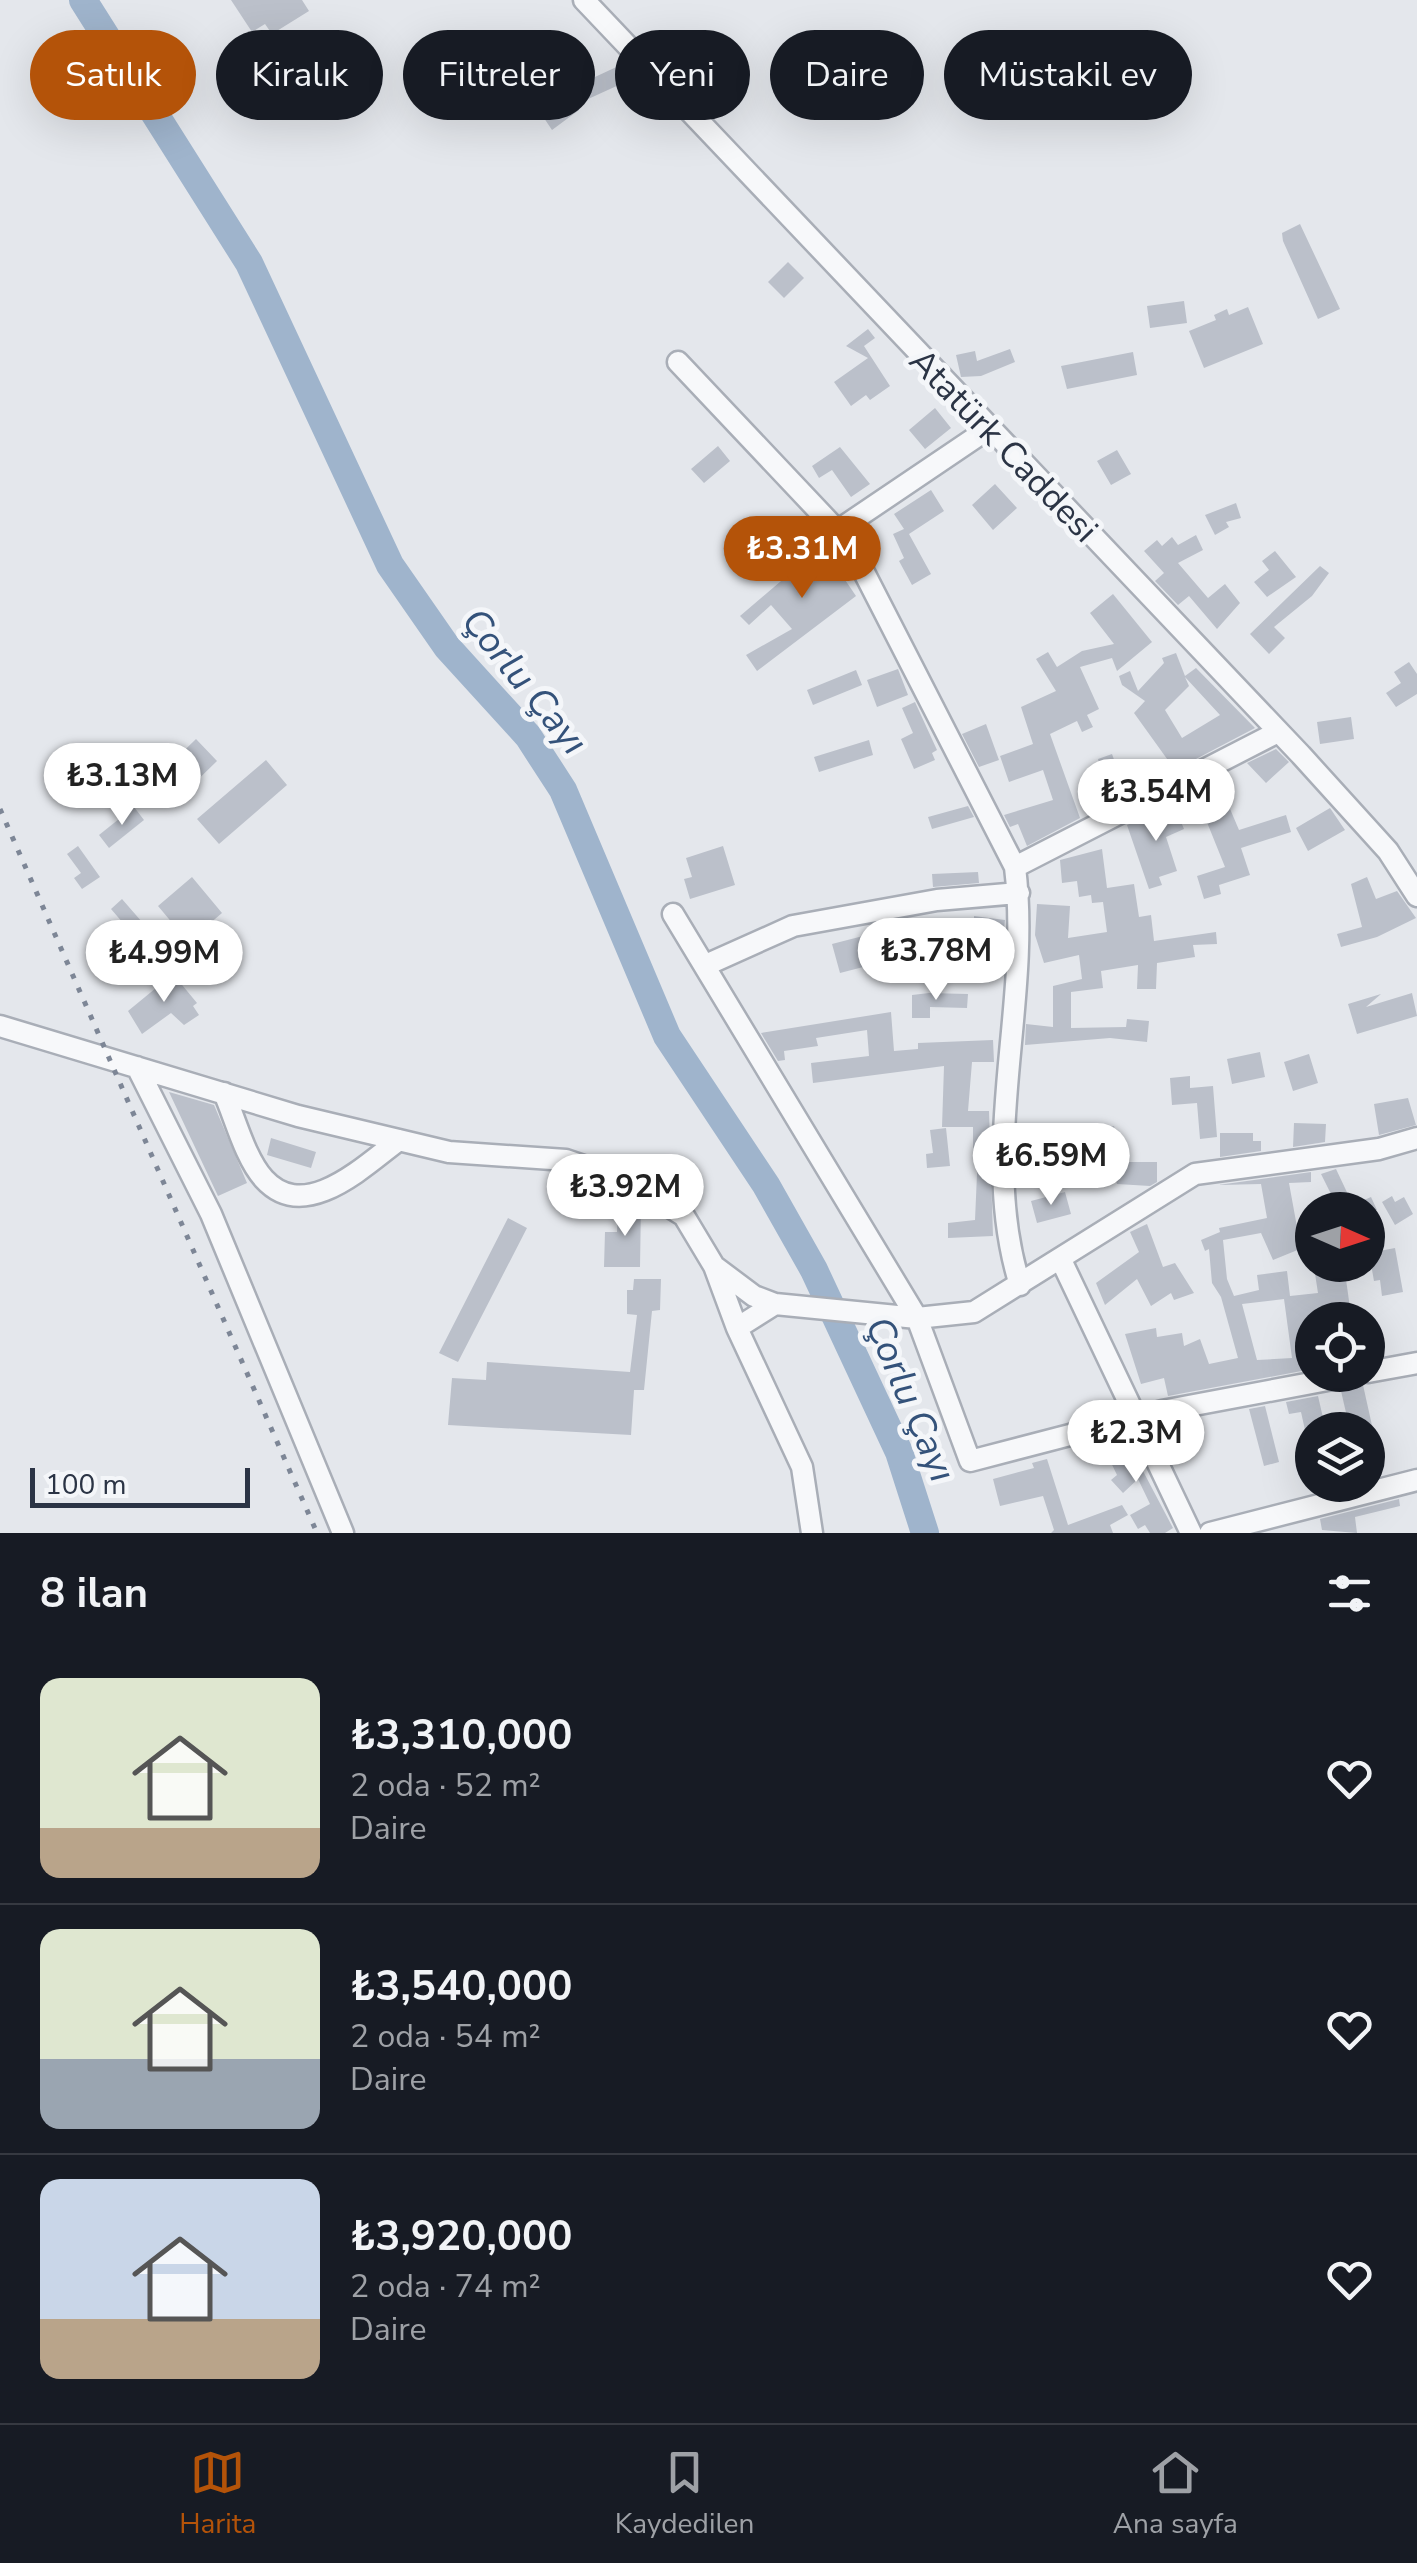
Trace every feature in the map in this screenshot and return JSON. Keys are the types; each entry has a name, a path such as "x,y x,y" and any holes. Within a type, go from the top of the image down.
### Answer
{"street":[{"name":"Atatürk Caddesi","path":"584,0 1388,850 1417,896"},
{"path":"678,362 848,543 1017,880 1000,1185 1020,1284"},
{"path":"837,531 988,429"},
{"path":"706,965 793,926 936,900 997,895 1278,732"},
{"path":"673,914 820,1164 917,1318 970,1460 1133,1419 1295,1387"},
{"path":"0,1026 399,1140 449,1152 566,1160 628,1181 684,1216 714,1266 737,1328 802,1466 812,1533"},
{"path":"137,1067 212,1214 343,1533"},
{"path":"224,1093 262,1178 284,1194 318,1194 399,1140"},
{"path":"714,1266 754,1296 775,1304 917,1318 974,1312 1195,1174 1379,1149 1417,1138"},
{"path":"1060,1260 1191,1533"},
{"path":"737,1328 775,1304"},
{"path":"1385,1369 1417,1363"},
{"path":"1210,1533 1417,1480"}],"building":[{"path":"231,0 302,0 309,11 278,30 269,30 265,24 251,30"},
{"path":"615,68 615,87 595,96 595,77"},
{"path":"545,120 566,120 552,130"},
{"path":"1300,224 1340,309 1318,319 1283,241 1282,233"},
{"path":"788,262 804,278 784,298 768,282"},
{"path":"1184,301 1187,323 1150,328 1147,306"},
{"path":"1248,307 1263,344 1204,368 1189,331 1216,320 1214,315 1227,309 1229,315"},
{"path":"868,329 875,338 864,346 890,386 870,400 866,395 851,406 834,382 868,358 846,346"},
{"path":"1010,349 1015,362 981,376 961,377 956,355 975,351 977,361"},
{"path":"1133,352 1137,375 1067,389 1061,366"},
{"path":"935,408 951,428 925,449 909,430"},
{"path":"718,446 730,461 704,483 691,469"},
{"path":"840,447 870,484 851,497 832,470 819,478 812,466"},
{"path":"1117,450 1131,474 1111,485 1097,461"},
{"path":"995,484 1017,508 993,530 972,505"},
{"path":"931,490 944,511 909,534 931,574 912,585 899,561 904,558 893,534 904,529 894,514"},
{"path":"1236,503 1241,518 1226,522 1229,527 1215,535 1205,515"},
{"path":"1196,535 1203,550 1178,563 1208,598 1225,584 1240,603 1217,629 1189,596 1178,605 1155,581 1164,573 1144,551 1157,540 1162,546 1172,537 1178,545"},
{"path":"828,541 845,565 837,568 856,596 757,671 746,655 792,629 771,605 749,625 740,616"},
{"path":"1275,551 1296,577 1267,597 1254,582 1269,570 1262,561"},
{"path":"1320,566 1329,573 1312,596 1274,627 1285,638 1269,654 1250,634"},
{"path":"1113,594 1152,642 1117,671 1112,658 1080,667 1099,709 1087,715 1093,727 1082,732 1077,721 1050,734 1080,818 1027,846 1018,824 1010,827 1004,815 1053,800 1043,770 1009,782 1000,756 1033,744 1021,707 1056,691 1036,659 1048,652 1057,667 1082,651 1114,644 1090,613"},
{"path":"1176,653 1185,676 1196,668 1255,728 1175,770 1134,713 1145,701 1122,685 1119,676 1130,671 1138,691 1164,663 1162,658","holes":["1185,677 1220,715 1182,738 1165,710 1189,686"]},
{"path":"1409,662 1417,674 1417,694 1396,707 1386,693 1401,683 1394,672"},
{"path":"898,669 908,695 877,707 867,680"},
{"path":"856,670 862,685 813,705 807,690"},
{"path":"915,702 937,750 932,753 935,760 914,769 901,739 913,733 902,708"},
{"path":"1351,717 1354,739 1320,744 1317,722"},
{"path":"986,724 999,760 979,767 962,734"},
{"path":"196,739 217,761 177,800 156,778"},
{"path":"869,740 873,755 819,772 814,757"},
{"path":"1276,749 1289,762 1266,783 1247,763"},
{"path":"1112,754 1117,768 1143,760 1150,782 1109,799 1098,759"},
{"path":"266,760 287,785 219,844 197,819"},
{"path":"1219,783 1239,830 1286,815 1291,832 1241,848 1250,875 1219,885 1221,894 1204,899 1197,876 1225,867 1194,790"},
{"path":"1174,805 1184,829 1166,837 1177,871 1159,877 1162,885 1149,889 1127,825"},
{"path":"968,806 974,817 932,829 928,817"},
{"path":"134,807 144,820 109,848 99,835"},
{"path":"1330,808 1345,830 1308,851 1296,828"},
{"path":"78,846 100,877 82,889 74,878 81,873 67,854"},
{"path":"723,846 735,885 690,899 684,879 692,877 686,858"},
{"path":"1102,849 1107,888 1134,884 1139,917 1151,915 1154,941 1216,932 1217,944 1193,945 1195,957 1157,963 1156,989 1137,989 1138,965 1101,971 1103,988 1071,992 1071,1028 1126,1027 1127,1019 1149,1021 1147,1042 1110,1038 1025,1045 1026,1024 1053,1027 1053,986 1082,979 1079,955 1044,963 1035,935 1037,904 1070,906 1068,938 1107,932 1103,902 1092,903 1091,895 1079,897 1077,881 1062,883 1060,860"},
{"path":"978,872 979,883 933,887 932,874"},
{"path":"192,877 222,913 160,966 111,909 122,899 162,945 179,931 158,906"},
{"path":"1367,877 1376,899 1397,891 1416,918 1377,937 1341,947 1337,934 1362,927 1351,884"},
{"path":"974,916 1005,920 1000,972 973,978"},
{"path":"863,936 871,965 840,973 832,944"},
{"path":"173,974 197,1003 193,1006 199,1015 184,1025 171,1013 142,1034 128,1011"},
{"path":"1412,993 1417,1016 1357,1034 1348,1004 1381,994 1366,1007"},
{"path":"968,994 967,1008 930,1007 930,1018 912,1018 912,995"},
{"path":"891,1012 894,1051 918,1049 918,1043 993,1040 994,1062 972,1062 968,1111 989,1111 993,1236 948,1238 948,1223 975,1220 978,1151 973,1151 973,1127 942,1127 944,1066 813,1083 811,1063 869,1056 867,1030 816,1038 818,1046 784,1051 785,1060 778,1061 761,1033"},
{"path":"1260,1052 1265,1077 1232,1084 1227,1059"},
{"path":"1309,1054 1318,1083 1293,1091 1284,1062"},
{"path":"1190,1076 1190,1088 1213,1086 1217,1137 1200,1139 1197,1103 1172,1105 1170,1078"},
{"path":"169,1092 214,1105 247,1183 218,1196"},
{"path":"1408,1098 1416,1125 1379,1135 1374,1104"},
{"path":"1294,1123 1326,1124 1325,1142 1293,1147"},
{"path":"1114,1126 1123,1162 1157,1162 1157,1182 1150,1186 1117,1184 1099,1130"},
{"path":"946,1128 950,1166 927,1168 926,1154 933,1153 930,1130"},
{"path":"1220,1133 1253,1133 1253,1141 1261,1141 1261,1151 1220,1157"},
{"path":"271,1138 316,1152 311,1168 267,1155"},
{"path":"1336,1169 1347,1192 1330,1192 1321,1174"},
{"path":"1311,1172 1311,1182 1289,1183 1295,1216 1295,1251 1273,1260 1261,1233 1223,1240 1227,1279 1234,1296 1259,1290 1257,1275 1287,1271 1290,1296 1318,1293 1316,1282 1346,1282 1349,1302 1295,1302 1295,1372 1168,1396 1164,1378 1141,1384 1125,1334 1156,1328 1157,1337 1182,1333 1184,1346 1200,1339 1209,1364 1238,1358 1221,1297 1212,1283 1209,1249 1205,1251 1201,1240 1220,1232 1219,1228 1267,1218 1261,1184 1218,1185","holes":["1284,1299 1292,1358 1257,1360 1242,1304"]},
{"path":"1065,1192 1071,1214 1037,1223 1031,1201"},
{"path":"1392,1196 1395,1202 1404,1197 1413,1214 1395,1225 1385,1200"},
{"path":"618,1205 641,1205 640,1267 604,1267 605,1232 617,1232"},
{"path":"508,1218 527,1228 458,1362 439,1353"},
{"path":"1147,1224 1163,1267 1175,1263 1194,1293 1174,1300 1171,1293 1151,1306 1137,1279 1105,1305 1096,1283 1139,1252 1130,1232"},
{"path":"1395,1248 1403,1292 1382,1296 1380,1282 1385,1282 1385,1250"},
{"path":"634,1279 661,1279 660,1310 652,1311 644,1390 634,1390 631,1435 448,1425 452,1378 486,1380 487,1362 630,1372 637,1315 627,1314 627,1290 633,1290"},
{"path":"1341,1392 1365,1392 1369,1412 1346,1412"},
{"path":"1318,1396 1322,1412 1289,1414 1286,1402"},
{"path":"1265,1406 1279,1462 1264,1466 1249,1409"},
{"path":"1124,1435 1173,1528 1165,1533 1150,1533 1145,1525 1138,1529 1130,1515 1150,1504 1138,1479 1123,1493 1111,1480 1117,1475 1101,1442"},
{"path":"1047,1459 1068,1525 1122,1505 1128,1515 1110,1525 1113,1533 1051,1533 1054,1530 1043,1496 1000,1506 993,1479 1034,1468 1032,1463"},
{"path":"1399,1499 1400,1506 1355,1517 1357,1533 1322,1530 1320,1519"}],"waterway":[{"name":"Çorlu Çayı","path":"83,0 249,263 390,565 447,647 528,736 563,790 667,1036 766,1185 814,1270 899,1452 925,1533"}],"railway":[{"path":"0,809 317,1533"}]}
